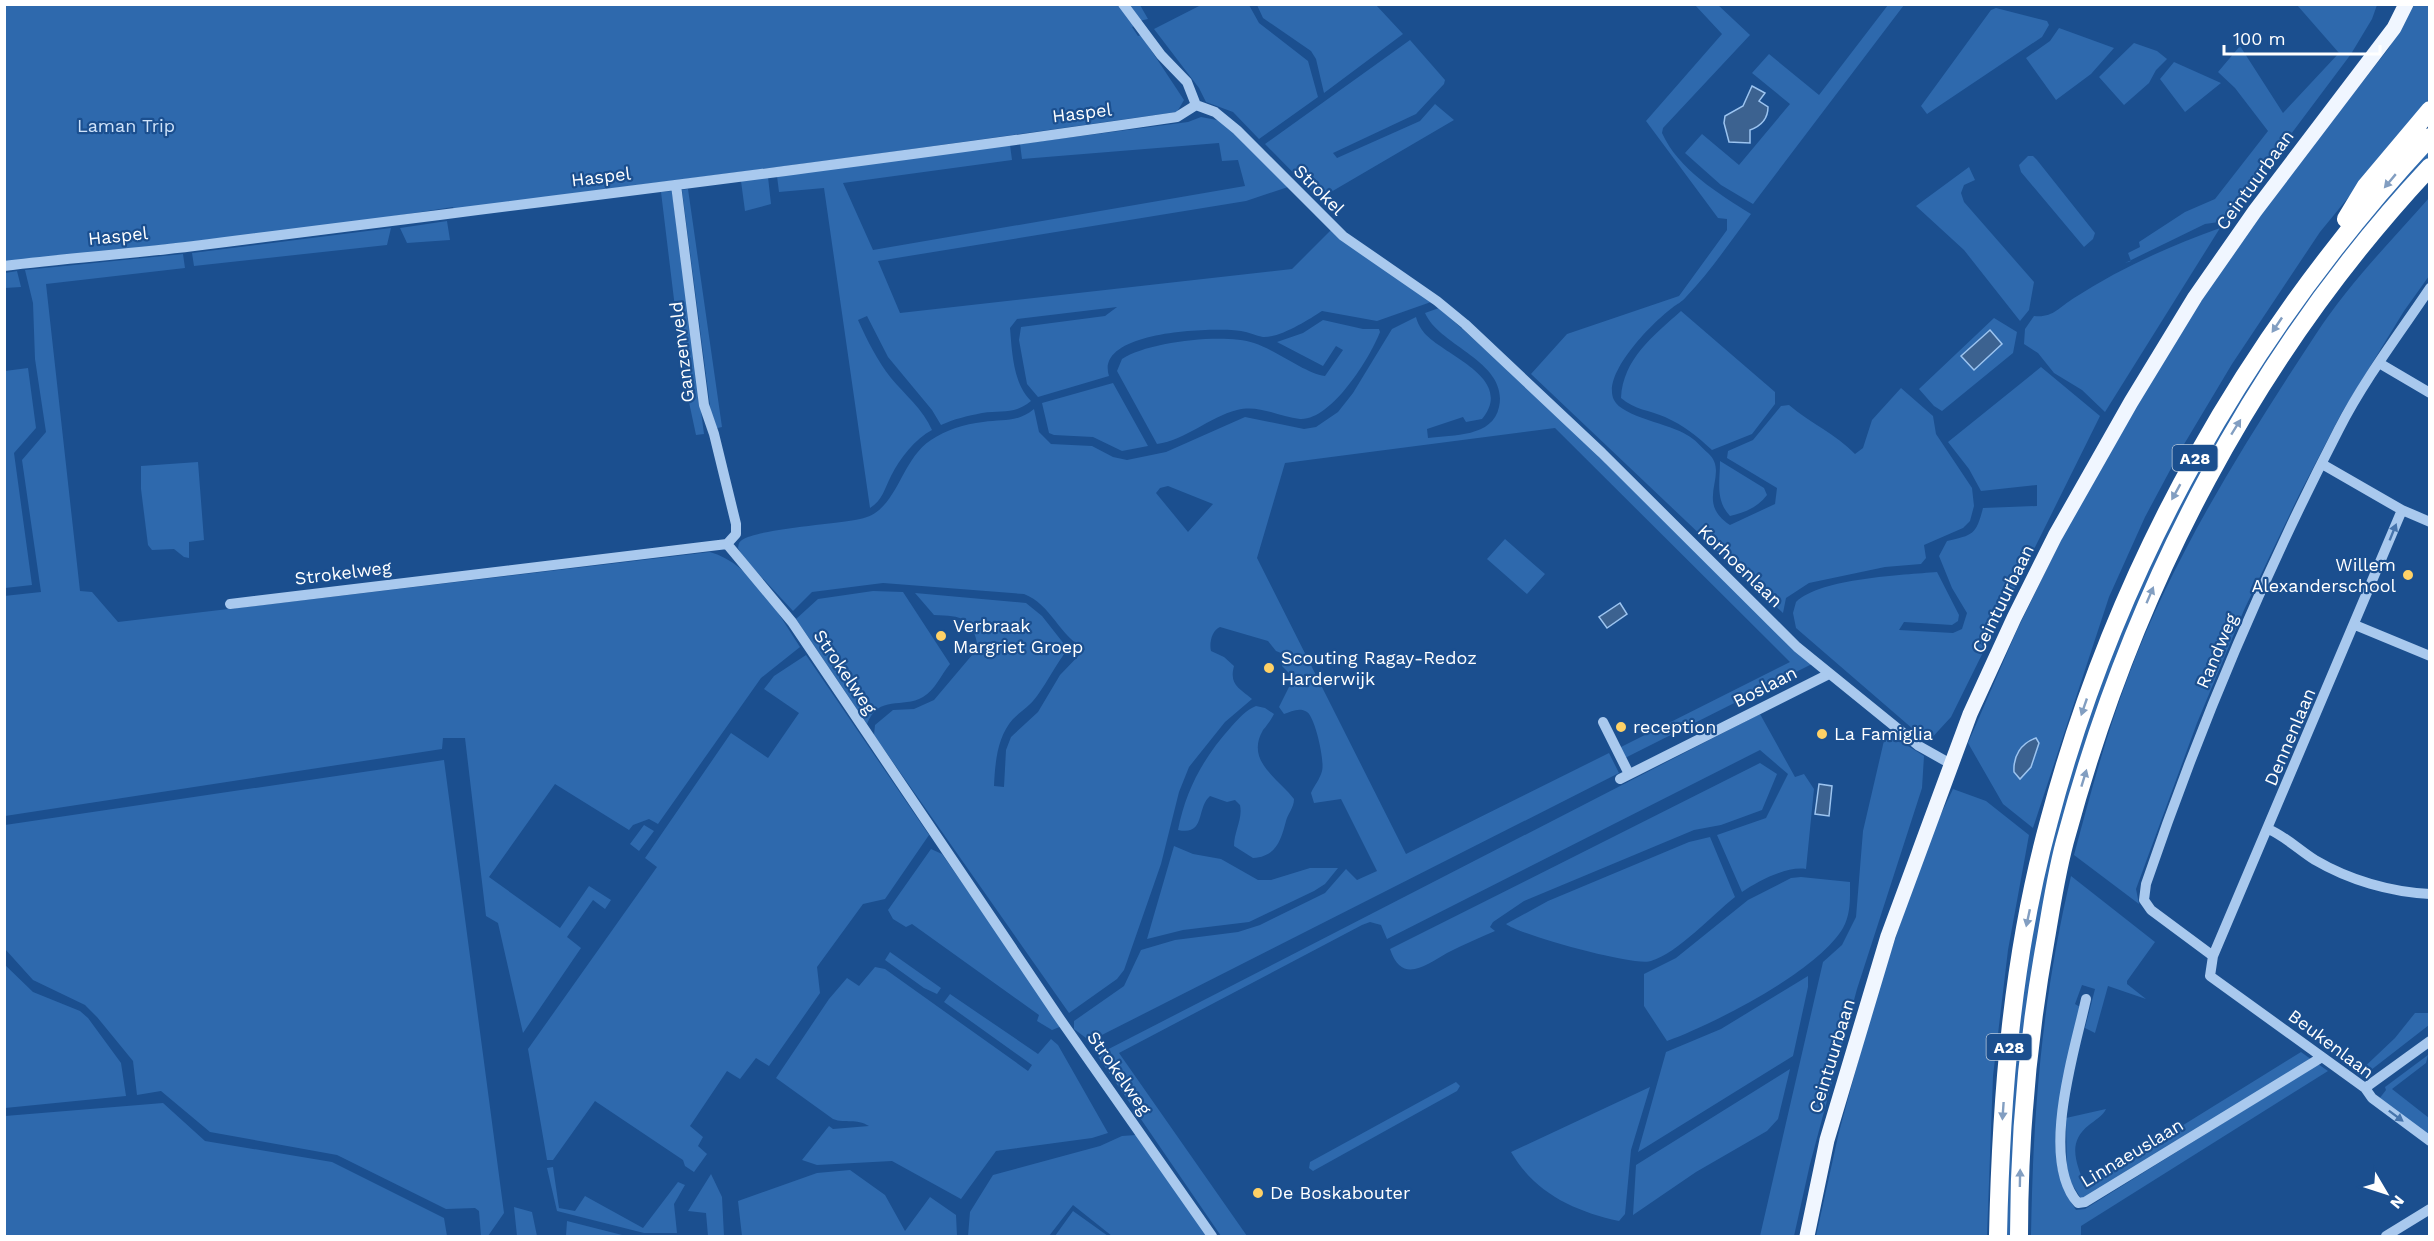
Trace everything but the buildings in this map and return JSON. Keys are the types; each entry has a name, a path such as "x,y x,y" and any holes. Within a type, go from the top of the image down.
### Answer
{"highway":[{"name":"A28","path":"1998,1236 2000,1147 2009,1048 2026,927 2048,822 2104,652 2163,518 2226,404 2311,278 2366,186 2430,110"},
{"name":"A28","path":"2311,278 2430,137"},
{"name":"A28","path":"2019,1236 2020,1144 2025,1079 2034,1009 2058,873 2066,834 2110,694 2136,626 2186,518 2227,441 2265,380 2346,265 2430,167"},
{"name":"A28","path":"2346,265 2430,183"}],"main road":[{"name":"Ceintuurbaan","path":"2379,47 2394,4"},
{"name":"Ceintuurbaan","path":"1807,1236 1827,1140 1888,936 1970,714 2014,618 2055,536 2131,402 2195,297 2255,212 2394,28 2406,4"}],"street":[{"path":"1123,4 1161,55 1187,82 1196,105"},
{"name":"Haspel","path":"4,266 189,246 676,185 1177,117 1196,105"},
{"name":"Strokel","path":"1196,105 1215,112 1223,118 1343,236 1437,301 1520,375"},
{"name":"Ganzenveld","path":"676,185 704,405 714,434 736,524 736,534 727,544"},
{"name":"Randweg","path":"2213,956 2151,910 2144,900 2146,884 2178,789 2289,528 2339,427 2430,288"},
{"path":"2379,363 2430,393"},
{"name":"Korhoenlaan","path":"1520,375 1797,647 1919,746 1951,764"},
{"path":"2322,464 2402,510 2430,522"},
{"name":"Dennenlaan","path":"2210,976 2213,956 2402,510"},
{"name":"Strokelweg","path":"230,604 727,544 792,622 1060,1019 1212,1236"},
{"path":"2355,625 2430,656"},
{"name":"Boslaan","path":"1602,722 1624,777 1829,674"},
{"path":"2268,829 2318,861 2349,876 2384,887 2430,894"},
{"name":"Beukenlaan","path":"2210,976 2365,1088 2372,1098 2430,1141"},
{"name":"Linnaeuslaan","path":"2086,999 2059,1124 2063,1171 2078,1203 2085,1202 2322,1057"},
{"path":"2365,1088 2430,1041"},
{"path":"2386,1236 2430,1209"}],"green space":[{"name":"Laman Trip","path":"4,5 1120,5 1136,25 1132,27 1138,36 1141,35 1184,100 1177,112 862,156 454,209 453,207 337,225 5,263"},
{"path":"1130,5 1140,5 1148,19 1139,21"},
{"path":"1201,5 1249,5 1259,23 1308,61 1318,97 1259,139 1233,112 1206,102 1199,88 1154,29"},
{"path":"1257,5 1376,5 1403,34 1324,93 1316,59 1311,51 1263,18"},
{"path":"1695,5 1718,5 1750,35 1663,128 1662,133 1678,158 1700,180 1751,214 1695,287 1653,325 1631,350 1615,377 1612,389 1614,400 1619,406 1636,416 1680,431 1708,453 1714,461 1716,470 1714,507 1719,516 1730,525 1775,504 1777,488 1727,458 1728,451 1753,440 1781,406 1789,405 1840,440 1855,454 1863,448 1872,420 1901,388 1933,416 1936,434 1972,488 1974,506 1970,521 1963,528 1924,545 1926,558 1921,564 1885,567 1809,583 1786,598 1783,613 1531,374 1567,334 1679,296 1727,230 1727,219 1718,218 1646,121 1722,34"},
{"path":"1888,5 1904,5 1753,204 1721,185 1685,153 1702,134 1739,165 1790,104 1752,73 1769,54 1819,95"},
{"path":"2297,5 2377,5 2372,19 2351,54 2226,221 2205,224 2131,260 2128,253 2140,247 2139,242 2185,212 2215,199 2268,131 2235,88 2218,72 2240,46 2283,113 2339,53"},
{"path":"2411,5 2429,5 2429,99 2320,232 2232,364 2183,446 2145,517 2109,597 2033,828 2003,804 1968,743 2017,630 2077,507 2198,305 2273,196 2389,48","holes":["2036,738 2037,749 2031,767 2014,764 2022,748"]},
{"path":"1996,8 2047,21 2049,25 2042,37 1927,114 1921,106 1991,10"},
{"path":"2059,28 2114,48 2091,74 2056,100 2026,58 2050,41"},
{"path":"1410,40 1445,80 1444,84 1416,114 1333,153 1337,158 1420,121 1435,104 1454,120 1319,199 1265,144"},
{"path":"2134,43 2157,51 2167,59 2156,70 2149,83 2124,105 2099,77"},
{"path":"2174,62 2221,83 2185,112 2160,79"},
{"path":"1201,117 1222,121 1288,187 1246,201 878,261 900,313 1292,269 1331,230 1431,302 1377,321 1322,311 1294,328 1270,337 1227,330 1207,330 1184,331 1137,340 1120,349 1109,361 1109,376 1038,397 1027,384 1019,340 1021,327 1105,316 1117,307 1017,319 1010,328 1013,357 1020,386 1031,401 1013,410 976,414 941,425 932,410 888,357 867,316 858,320 873,350 891,378 924,415 932,430 920,438 903,456 880,498 870,508 824,188 779,192 777,176 1010,145 1012,160 843,183 873,250 1245,186 1238,160 1222,161 1219,143 1022,159 1020,144 1188,122"},
{"path":"2429,148 2429,157 2395,196 2202,475 2062,835 2013,1236 2005,1236 2015,1039 2027,952 2064,786 2134,593 2221,423 2331,263"},
{"path":"2028,156 2033,156 2037,160 2095,233 2093,239 2084,247 2021,172 2019,165"},
{"path":"1969,167 1975,180 1964,185 1961,193 1964,202 2034,282 2029,310 2020,321 1964,250 1916,206"},
{"path":"768,177 771,204 745,211 741,181"},
{"path":"688,189 722,427 713,429 682,190"},
{"path":"672,191 704,434 696,435 683,374 661,192"},
{"path":"2429,198 2429,276 2404,311 2341,414 2244,610 2197,723 2136,889 2139,904 2074,855 2113,721 2146,632 2166,588 2212,501 2289,375 2342,298"},
{"path":"447,221 450,240 407,243 400,228"},
{"path":"391,228 387,245 194,266 192,253"},
{"path":"2220,228 2105,412 2082,390 2054,373 2038,353 2024,344 2025,329 2034,316 2051,314 2091,287 2127,268 2163,250"},
{"path":"183,254 185,268 46,284 80,591 92,592 118,622 710,552 725,558 751,578 800,647 761,678 658,824 649,819 633,825 629,830 555,784 489,877 560,928 589,886 611,900 605,909 593,900 567,937 581,948 523,1033 498,923 486,916 465,738 443,738 442,749 5,816 4,596 41,592 22,460 46,432 35,359 33,303 25,270"},
{"path":"17,271 21,287 5,288 5,273"},
{"path":"1439,308 1554,411 1812,664 1625,758 1619,748 1790,662 1555,428 1285,463 1257,558 1406,854 1609,753 1619,773 1090,1041 1074,1029 1074,1021 1124,986 1141,950 1175,940 1238,932 1260,925 1325,893 1346,869 1357,880 1377,871 1341,799 1314,803 1311,793 1322,771 1321,749 1313,722 1307,712 1298,710 1284,714 1279,707 1289,687 1289,673 1282,666 1286,655 1276,651 1268,641 1220,627 1213,634 1211,651 1224,657 1234,666 1234,682 1252,699 1225,722 1189,767 1179,792 1161,864 1124,970 1117,979 1069,1013 874,735 875,725 893,710 914,709 934,700 978,648 973,630 965,620 952,616 934,615 915,593 1026,603 1042,616 1068,649 1034,700 1013,719 1003,734 998,751 994,786 1004,787 1006,750 1011,737 1038,712 1060,675 1085,649 1069,637 1041,605 1024,594 883,583 812,592 793,611 744,558 738,548 739,543 750,536 849,521 873,514 883,507 912,460 931,440 962,426 1010,420 1022,417 1034,409 1039,432 1051,444 1092,446 1113,457 1127,460 1166,452 1245,417 1304,429 1316,427 1338,412 1353,393 1392,329 1416,317 1418,324 1431,339 1471,367 1483,378 1490,390 1490,404 1482,419 1466,422 1463,417 1427,429 1428,438 1471,433 1489,424 1495,417 1499,407 1499,391 1494,378 1484,366 1444,335 1425,313","holes":["1168,486 1213,504 1188,532 1156,493 1160,488"]},
{"path":"1681,311 1775,392 1775,404 1752,434 1712,450 1678,424 1632,405 1621,398 1627,371 1633,360 1650,339"},
{"path":"1994,318 2017,332 2013,353 1942,411 1934,406 1919,389"},
{"path":"1323,320 1363,329 1379,329 1380,332 1368,357 1348,386 1324,410 1312,417 1300,419 1261,410 1237,410 1178,438 1157,444 1117,371 1122,359 1149,348 1186,341 1224,339 1254,343 1309,371 1325,376 1343,350 1336,346 1323,366 1277,342 1303,333"},
{"path":"2041,367 2100,416 1951,717 1928,742 1796,628 1793,613 1796,602 1808,594 1843,583 1884,576 1937,572 1959,615 1958,621 1952,625 1904,622 1899,630 1953,633 1962,629 1967,613 1952,588 1939,556 1947,541 1968,535 1975,529 1983,508 2037,506 2037,485 1981,491 1969,469 1948,442"},
{"path":"28,368 36,428 14,453 32,585 5,588 5,371"},
{"path":"1113,383 1148,446 1122,451 1093,437 1049,433 1042,403"},
{"path":"1720,461 1764,488 1767,495 1750,509 1730,516 1720,497"},
{"path":"198,462 204,540 189,542 189,558 174,549 152,550 148,545 141,489 141,466"},
{"path":"1505,539 1545,574 1527,594 1487,559"},
{"path":"873,591 903,592 950,664 923,697 884,705 872,715 867,724 796,619 818,599"},
{"path":"806,655 929,835 885,899 863,904 817,967 820,993 769,1066 756,1058 740,1079 727,1071 690,1126 703,1137 698,1146 707,1154 694,1172 685,1166 683,1160 595,1101 553,1160 547,1160 528,1049 657,867 645,858 731,733 768,758 799,713 764,689 774,676"},
{"path":"1256,706 1265,708 1274,714 1263,730 1259,741 1258,751 1261,760 1272,776 1294,799 1276,846 1267,854 1253,858 1234,846 1241,810 1235,800 1227,802 1210,796 1203,807 1197,825 1187,831 1178,830 1191,787 1204,762 1236,721"},
{"path":"1760,714 1795,777 1804,774 1814,789 1806,869 1781,872 1742,892 1717,835 1766,818 1788,774 1760,750 1387,939 1381,925 1370,922 1362,925 1119,1053 1247,1236 1221,1236 1097,1055"},
{"path":"1886,732 1924,756 1922,788 1857,989 1810,1164 1794,1236 1760,1236 1823,962 1842,945 1856,917 1863,831"},
{"path":"444,760 504,1213 488,1236 481,1236 479,1211 475,1208 446,1209 337,1155 210,1132 161,1091 137,1095 133,1061 97,1017 85,1005 33,980 5,949 5,825"},
{"path":"1760,763 1777,774 1762,810 1721,825 1694,830 1524,901 1493,922 1490,927 1495,931 1423,966 1408,969 1395,960 1390,949"},
{"path":"1953,789 1986,801 2029,835 2008,950 1993,1076 1987,1236 1816,1236 1839,1132 1875,999 1928,841"},
{"path":"644,825 654,831 639,851 630,844"},
{"path":"1710,837 1735,897 1684,942 1651,961 1641,962 1578,949 1532,935 1506,924 1548,901 1689,842"},
{"path":"1174,846 1193,854 1221,859 1258,880 1271,880 1310,868 1338,868 1325,884 1314,891 1249,922 1183,930 1147,939"},
{"path":"931,849 942,854 1062,1026 1052,1030 1037,1021 1039,1015 912,924 906,927 893,919 888,910"},
{"path":"2071,876 2155,942 2127,981 2127,984 2146,999 2108,986 2095,1033 2085,1028 2095,989 2082,985 2075,1004 2082,1008 2056,1134 2056,1146 2061,1182 2076,1210 2085,1209 2318,1064 2328,1071 2081,1226 2081,1236 2031,1236 2034,1144 2041,1055 2053,967"},
{"path":"1791,878 1850,882 1847,917 1843,928 1830,945 1789,978 1763,994 1711,1022 1667,1041 1644,1006 1644,974 1676,958 1748,900"},
{"path":"890,952 941,988 937,994 924,988 885,960"},
{"path":"4,964 33,992 80,1011 88,1018 121,1063 126,1096 5,1108"},
{"path":"875,967 885,969 1028,1071 1032,1065 944,1002 950,994 1038,1054 1051,1039 1058,1045 1108,1133 1092,1138 996,1151 961,1199 892,1161 817,1165 802,1160 829,1126 833,1129 869,1126 860,1122 833,1119 776,1078 829,999 847,978 859,986"},
{"path":"1808,976 1808,987 1793,1056 1638,1152 1666,1052 1721,1029"},
{"path":"2415,1013 2429,1013 2429,1025 2362,1077 2357,1074 2395,1038"},
{"path":"2301,1052 2312,1060 2082,1200 2067,1176 2066,1118 2106,1109 2082,1132 2076,1146 2075,1154 2085,1186"},
{"path":"2428,1055 2426,1063 2392,1089 2429,1118 2429,1137 2379,1099 2386,1090 2385,1087"},
{"path":"1790,1069 1778,1119 1767,1131 1696,1172 1633,1215 1636,1165"},
{"path":"1456,1082 1460,1086 1457,1091 1313,1171 1309,1168 1310,1162"},
{"path":"1650,1087 1631,1150 1625,1214 1619,1221 1587,1212 1557,1198 1532,1179 1511,1152"},
{"path":"163,1103 205,1141 332,1162 444,1218 447,1236 5,1236 5,1116"},
{"path":"1136,1135 1208,1236 1112,1236 1073,1205 1049,1236 968,1236 970,1212 993,1175 1100,1146 1122,1136"},
{"path":"553,1167 559,1208 575,1211 585,1196 643,1228 678,1182 685,1185 674,1204 677,1233 644,1233 557,1211 547,1168"},
{"path":"850,1170 885,1195 905,1231 930,1197 956,1215 957,1236 742,1236 738,1201 817,1173"},
{"path":"711,1174 722,1197 724,1236 708,1236 706,1213 688,1211"},
{"path":"514,1207 532,1212 537,1236 517,1236"},
{"path":"1073,1211 1108,1236 1055,1236"},
{"path":"567,1221 626,1236 566,1236"}],"shaded area":[{"path":"1752,86 1765,93 1759,101 1768,107 1767,115 1761,124 1750,130 1750,143 1729,142 1724,123 1725,116 1743,106"},
{"path":"1990,330 2002,344 1974,370 1961,356"},
{"path":"1620,603 1627,614 1607,628 1599,617"},
{"path":"2036,738 2039,743 2031,767 2020,779 2014,772 2017,756 2026,743"},
{"path":"1819,784 1832,786 1829,816 1815,814"}],"place":[{"name":"Willem Alexanderschool","path":"2408,575"},
{"name":"Verbraak Margriet Groep","path":"941,636"},
{"name":"Scouting Ragay-Redoz Harderwijk","path":"1269,668"},
{"name":"reception","path":"1621,727"},
{"name":"La Famiglia","path":"1822,734"},
{"name":"De Boskabouter","path":"1258,1193"}]}
